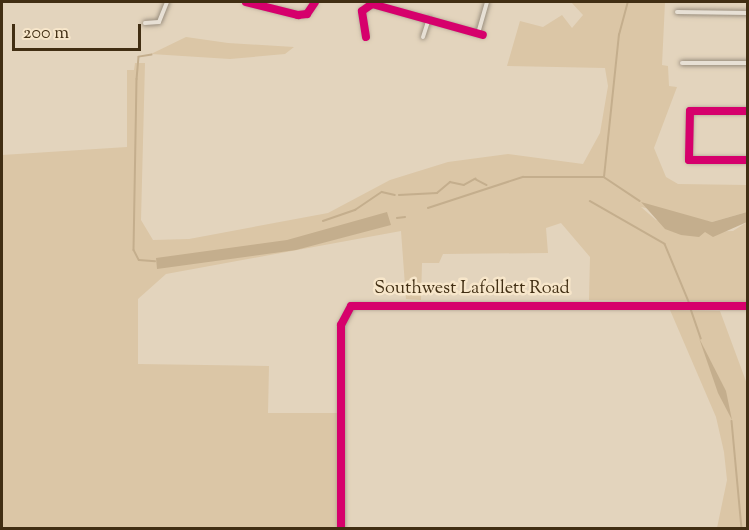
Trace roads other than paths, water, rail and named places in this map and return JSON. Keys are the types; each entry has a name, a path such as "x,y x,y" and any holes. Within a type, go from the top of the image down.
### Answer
{"street":[{"path":"145,23 159,22 167,2"},
{"path":"246,2 298,15 307,14 315,2"},
{"path":"478,30 487,2"},
{"path":"366,37 363,5 380,4 478,30 483,35"},
{"path":"677,12 747,13"},
{"path":"423,37 429,18"},
{"path":"682,63 747,63"},
{"path":"747,111 690,111 689,160 747,160"},
{"name":"Southwest Lafollett Road","path":"341,528 341,325 351,306 747,306"}],"waterway":[{"path":"604,177 619,35 628,2"},
{"path":"152,55 139,57 134,250 139,260 155,261"},
{"path":"428,208 523,177 604,177 640,201"},
{"path":"399,195 437,193 450,182 464,185 475,179 487,185"},
{"path":"323,221 355,210 382,192 395,195"},
{"path":"590,201 665,244 690,304"},
{"path":"397,218 405,217"},
{"path":"691,309 701,338"},
{"path":"732,421 742,528"}]}
